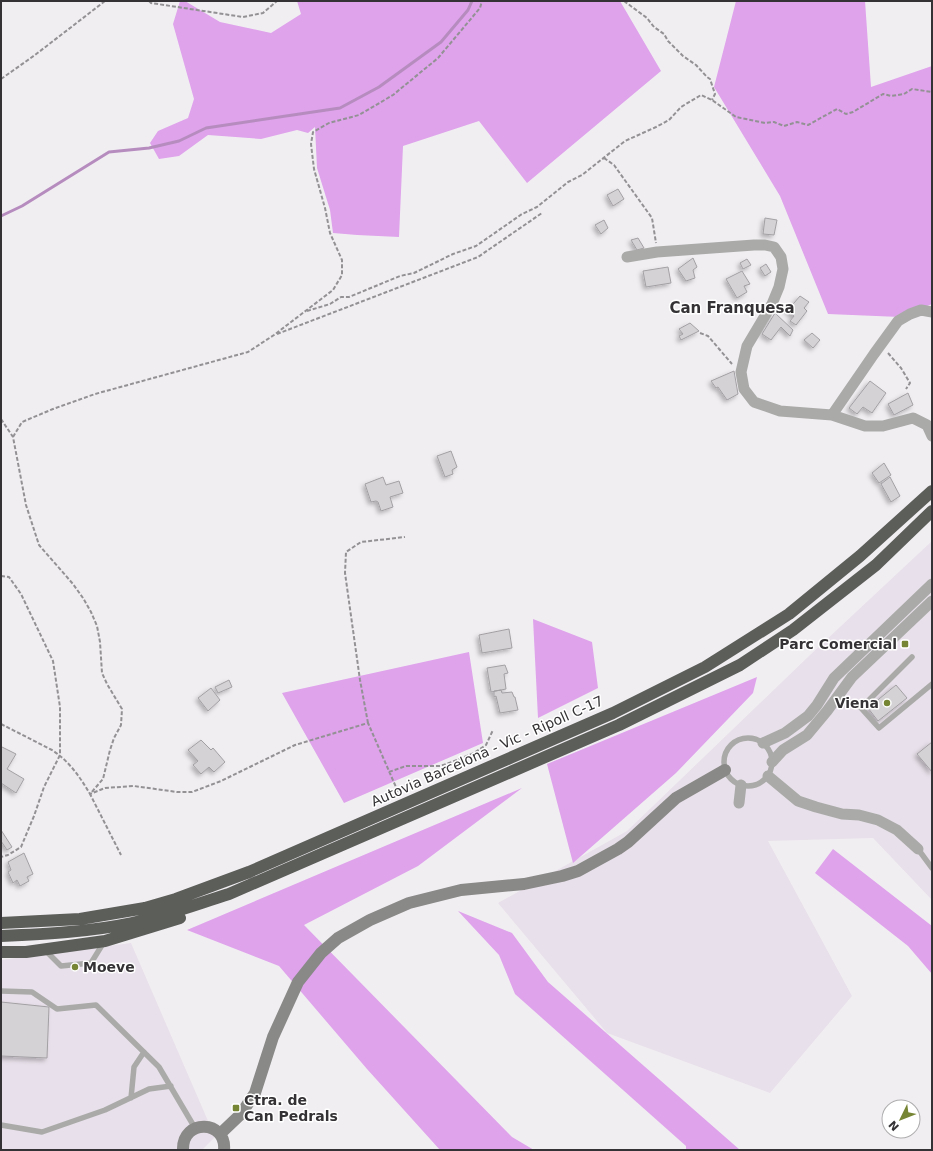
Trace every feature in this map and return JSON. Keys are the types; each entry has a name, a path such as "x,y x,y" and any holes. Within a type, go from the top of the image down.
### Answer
{"highway":[{"name":"Autovia Barcelona - Vic - Ripoll C-17","path":"1,922 80,919 145,908 176,899 249,872 613,713 705,667 789,614 860,556 932,491"},
{"name":"Autovia Barcelona - Vic - Ripoll C-17","path":"1,936 56,934 95,930 132,923 174,912 229,894 619,726 740,664 793,630 876,565 932,511"},
{"path":"1,952 45,950 105,941 126,936 215,907 229,894"}],"street":[{"path":"627,257 657,252 765,245 774,247 781,257 783,269 779,287 772,304 747,346 741,372 744,389 754,402 780,411 832,415 865,426 883,426 913,418 928,425 932,436"},
{"path":"832,415 898,321 921,310 932,312"},
{"path":"763,743 785,733 808,716 817,705 834,678 932,584"},
{"path":"772,762 783,750 807,734 827,711 852,677 932,601"},
{"path":"220,1134 241,1114 255,1093 273,1037 298,982 321,953 338,938 370,920 409,902 461,890 524,884 578,871 628,842 676,798 725,770"},
{"path":"768,776 798,801 842,814 878,820 897,830 918,849"},
{"path":"740,804 741,785"},
{"path":"183,1150 186,1137 195,1128 208,1127 220,1134 223,1140 224,1150"}],"lane":[{"path":"912,657 861,708 879,728 932,684"},
{"path":"748,738 756,739 768,748 772,762 768,776 751,786 741,785 734,782 725,770 724,762 728,748 734,742 748,738"},
{"path":"918,849 932,868"},
{"path":"45,950 61,966 91,963 105,941"},
{"path":"1,991 32,992 57,1009 96,1005 159,1067 195,1128"},
{"path":"131,1098 134,1068 144,1052"},
{"path":"1,1125 42,1132 106,1110 149,1090 171,1086"}],"path":[{"path":"99,6 101,1"},
{"path":"1,79 35,55 105,1"},
{"path":"149,1 243,17 263,13 276,1"},
{"path":"13,437 22,422 54,409 96,394 248,352 274,335 333,290 342,275 342,260 330,233 326,208 314,170 311,144 313,132 329,123 359,115 393,95 438,58 480,8 482,1"},
{"path":"624,1 647,18 654,27 664,34 668,41 683,56 696,65 710,79 715,94 712,100"},
{"path":"303,312 330,304 341,298 349,297 400,276 414,273 454,254 476,246 522,214 537,207 568,182 582,175 625,141 669,120 681,107 701,95 712,100 736,117 765,123 774,122 784,126 797,122 808,125 837,109 846,114 853,112 882,94 891,96 904,94 912,89 932,92"},
{"path":"604,158 614,165 652,218 657,252"},
{"path":"274,335 478,257 542,213"},
{"path":"700,333 708,336 732,364 741,372"},
{"path":"878,348 888,354 901,368 910,383 906,389"},
{"path":"1,419 13,437 26,505 39,545 73,584 91,612 97,626 100,642 102,673 122,709 121,725 114,738 103,779 90,794"},
{"path":"404,804 368,723 360,680 346,573 346,552 360,542 405,537"},
{"path":"1,576 9,578 21,594 53,661 60,707 60,755 44,787 21,847 8,855 1,857"},
{"path":"90,794 105,788 134,786 177,792 192,792 220,782 295,746 368,723"},
{"path":"1,724 60,755 78,774 90,794 121,855"},
{"path":"390,772 406,766 440,766 452,762 474,753 486,745 494,730"}],"shaded area":[{"path":"180,1 185,1 220,22 271,33 301,14 297,1 620,1 661,71 527,183 479,121 403,146 399,237 333,233 330,210 317,168 315,127 308,133 297,130 261,139 208,135 179,156 159,159 150,143 158,131 188,118 194,99 173,24"},
{"path":"736,1 865,1 871,87 932,66 932,304 900,317 828,314 780,196 714,87"},
{"path":"932,541 932,900 873,838 768,841 852,996 770,1093 607,1033 498,903 627,831 810,655"},
{"path":"533,619 592,642 598,688 538,718"},
{"path":"469,652 483,743 344,803 282,693"},
{"path":"757,677 753,693 676,773 573,863 547,764"},
{"path":"522,788 418,866 304,925 512,1137 534,1150 440,1150 367,1069 279,966 187,930"},
{"path":"833,849 932,926 932,974 908,946 815,873"},
{"path":"458,911 512,933 548,982 740,1150 686,1150 686,1146 515,994 499,955"},
{"path":"131,943 215,1137 202,1150 1,1150 1,960"}],"building":[{"path":"618,189 624,199 613,206 607,195"},
{"path":"765,218 777,220 774,235 763,234"},
{"path":"604,220 608,228 601,234 595,225"},
{"path":"638,238 644,248 637,250 631,240"},
{"path":"693,258 697,267 693,270 695,278 686,281 678,269"},
{"path":"747,259 751,265 743,269 740,263"},
{"path":"766,264 771,272 765,276 760,268"},
{"path":"668,267 671,283 646,287 643,271"},
{"path":"742,271 750,284 744,286 747,292 737,298 726,279"},
{"path":"800,296 809,302 804,308 807,311 796,325 790,321 794,316 787,311"},
{"path":"775,313 793,330 790,336 781,327 771,340 762,334"},
{"path":"690,323 699,331 681,340 679,336 683,334 679,329"},
{"path":"812,333 820,340 813,348 804,340"},
{"path":"734,371 738,394 727,400 718,387 716,388 711,381"},
{"path":"870,381 886,393 872,413 863,407 857,414 849,408"},
{"path":"908,393 913,405 894,415 888,404"},
{"path":"451,451 457,467 452,470 453,474 445,477 437,456"},
{"path":"884,463 891,475 879,483 872,473"},
{"path":"383,477 386,485 399,481 403,493 390,497 393,507 381,511 378,502 371,502 365,484"},
{"path":"890,477 900,496 891,502 881,484"},
{"path":"509,629 512,648 482,653 479,635"},
{"path":"505,665 508,673 504,674 506,689 491,692 487,668"},
{"path":"229,680 232,687 218,693 215,687"},
{"name":"Viena","path":"896,685 907,698 878,721 868,708"},
{"path":"211,688 220,700 208,711 198,698"},
{"path":"501,690 502,693 512,692 515,697 518,710 500,713 496,696 494,697 494,691"},
{"path":"201,740 211,750 213,748 225,762 214,772 209,767 201,774 193,765 198,761 188,750"},
{"path":"932,742 932,772 917,754"},
{"path":"2,747 16,754 7,769 24,779 16,793 1,783"},
{"path":"1,830 12,847 7,850 1,841"},
{"path":"24,853 33,874 27,877 29,881 20,886 17,880 13,883 8,872 11,870 8,862"},
{"path":"1,1002 49,1007 47,1058 1,1056"}],"waterway":[{"path":"1,216 22,206 109,152 149,148 179,141 206,128 340,108 379,87 441,42 468,10 472,1"}],"place":[{"name":"Parc Comercial","path":"905,644"},
{"name":"Viena","path":"887,703"},
{"name":"Moeve","path":"75,967"},
{"name":"Ctra. de Can Pedrals","path":"236,1108"}],"district":[{"name":"Can Franquesa","path":"732,308"}]}
